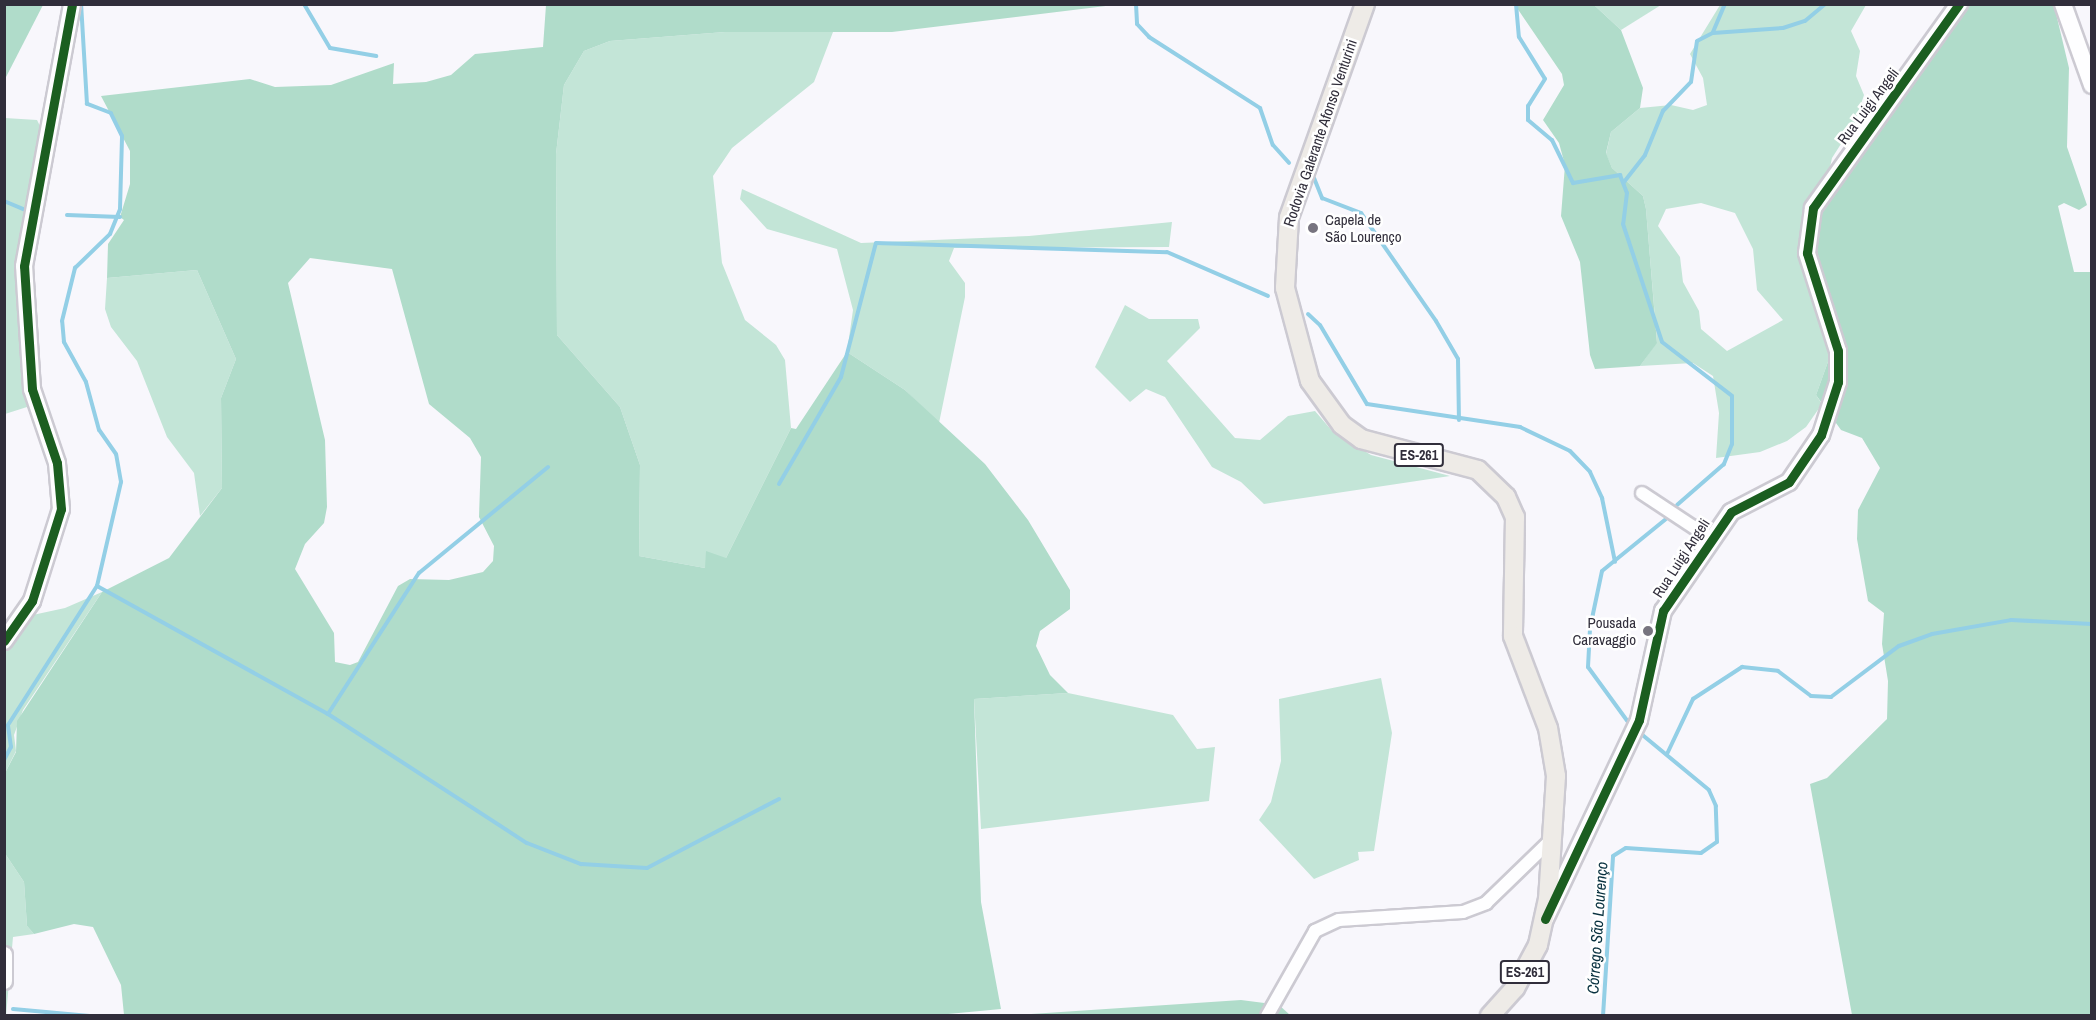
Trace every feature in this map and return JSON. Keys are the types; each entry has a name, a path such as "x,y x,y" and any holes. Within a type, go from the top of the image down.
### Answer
{"main road":[{"name":"Rodovia Galerante Afonso Venturini","path":"1365,4 1289,218 1285,288 1310,381 1342,425 1361,440 1478,470 1506,497 1517,541 1513,636 1554,752 1552,839 1545,920"},
{"name":"ES-261","path":"1490,1016 1530,963 1545,920"}],"street":[{"path":"4,641 32,601 62,509 57,462 32,389 24,266 72,4"},
{"name":"Rua Luigi Angeli","path":"1545,920 1639,720 1664,611 1731,512 1789,482 1821,435 1838,382 1838,351 1806,253 1813,208 1959,4"},
{"path":"2063,4 2091,84"},
{"path":"1642,493 1713,540"},
{"path":"1267,1016 1315,931 1339,920 1463,912 1486,903 1552,839"},
{"path":"4,955 4,981"}],"green space":[{"path":"4,5 43,5 5,79"},
{"path":"546,5 1114,5 892,32 725,32 610,41 584,51 564,85 556,154 557,335 620,407 640,465 639,556 705,568 706,551 726,558 791,428 796,429 847,352 905,390 985,464 1028,520 1070,590 1070,609 1040,631 1036,646 1050,675 1068,693 974,699 981,902 1001,1009 927,1016 124,1015 121,985 93,927 74,924 34,934 27,926 24,882 4,852 5,773 16,752 17,721 102,592 169,558 222,488 221,398 236,359 197,270 107,278 108,244 124,220 120,217 130,184 130,151 101,96 250,79 275,87 331,85 394,63 393,84 426,82 451,75 475,54 543,47","holes":["310,258 392,269 429,404 470,438 481,457 479,517 494,546 493,561 483,572 449,580 410,579 398,586 358,662 350,665 335,662 334,633 295,569 305,544 324,523 327,507 325,440 288,283"]},
{"path":"1515,5 1594,5 1621,30 1643,88 1640,108 1611,132 1606,153 1612,168 1643,196 1646,209 1657,343 1640,366 1595,369 1590,355 1580,262 1561,216 1565,165 1559,143 1543,120 1564,85 1562,74"},
{"path":"1594,5 1661,5 1621,30"},
{"path":"1720,5 1866,5 1851,31 1860,51 1856,76 1864,95 1855,122 1832,158 1827,181 1834,345 1816,395 1822,404 1806,427 1787,441 1760,452 1716,458 1719,413 1713,376 1693,363 1640,366 1657,342 1646,209 1643,196 1612,168 1606,154 1611,132 1640,108 1671,105 1693,110 1707,105 1703,78 1690,54","holes":["1701,203 1735,213 1753,249 1757,290 1783,320 1727,351 1701,329 1699,311 1683,282 1680,257 1658,226 1666,209"]},
{"path":"1951,5 2054,5 2069,68 2067,147 2087,205 2079,210 2064,203 2058,206 2074,272 2092,272 2091,1015 1852,1015 1810,784 1827,778 1887,719 1888,681 1882,644 1884,613 1868,601 1857,539 1858,510 1880,468 1862,438 1841,430 1816,395 1834,345 1812,225"},
{"path":"725,32 833,32 814,82 732,148 713,176 722,263 745,320 776,345 785,360 791,428 726,558 705,568 639,556 640,465 620,407 557,335 556,154 564,85 584,51 610,41"},
{"path":"5,118 37,120 43,132 25,351 27,407 5,414"},
{"path":"742,189 861,243 1029,236 1172,222 1169,247 954,248 949,261 965,283 965,297 939,423 905,390 847,352 853,310 837,249 767,229 740,199"},
{"path":"197,270 236,359 221,398 222,488 200,516 194,473 167,437 137,361 111,327 105,309 107,278"},
{"path":"1125,305 1149,319 1198,319 1200,328 1167,361 1235,438 1260,440 1288,416 1315,411 1333,432 1371,455 1450,476 1264,504 1241,482 1212,467 1165,397 1146,389 1130,402 1095,367"},
{"path":"102,592 23,710 14,735 16,751 5,773 5,621 65,608"},
{"path":"1381,678 1392,733 1374,851 1358,852 1359,860 1314,879 1259,820 1271,802 1281,761 1279,699"},
{"path":"1068,693 1173,715 1197,749 1215,747 1209,801 981,829 974,699"},
{"path":"4,852 24,882 27,926 34,934 13,937 6,1016"},
{"path":"1241,1000 1279,1005 1290,1015 1000,1016"}],"waterway":[{"path":"4,760 11,747 8,725 97,586 121,482 116,454 99,430 86,382 64,342 62,321 75,268 110,234 120,209 122,136 111,113 87,104 81,4"},
{"path":"304,4 330,48 376,56"},
{"path":"1136,4 1137,24 1149,37 1260,108 1273,145 1289,163"},
{"name":"Córrego São Lourenço","path":"1516,4 1519,37 1545,79 1528,106 1528,120 1552,140 1573,183 1620,175 1627,193 1623,224 1662,342 1732,396 1732,444 1724,464 1677,505"},
{"path":"1713,32 1725,4"},
{"path":"1624,182 1645,155 1663,111 1691,82 1697,41 1713,33 1783,28 1805,21 1825,4"},
{"path":"1314,178 1322,198 1361,213 1436,321 1458,359 1459,420"},
{"path":"4,201 23,209"},
{"path":"67,215 120,217"},
{"path":"779,484 841,377 876,243 1167,252 1268,296"},
{"path":"1308,314 1320,325 1367,404 1520,427 1570,451 1590,472 1602,498 1615,562"},
{"path":"328,714 419,573 548,467"},
{"name":"Córrego São Lourenço","path":"1631,726 1588,667 1590,628 1602,571 1666,519"},
{"path":"97,586 328,714 527,843 581,864 647,868 779,799"},
{"path":"1667,754 1693,699 1742,667 1778,671 1811,696 1831,697 1899,646 1932,634 2011,620 2092,624"},
{"name":"Córrego São Lourenço","path":"1603,1016 1613,856 1626,848 1701,853 1717,842 1716,806 1709,790 1639,732"},
{"path":"13,1009 90,1016"}],"cycle path":[{"path":"4,641 32,601 61,509 57,463 32,389 24,266 72,4"},
{"path":"1545,919 1639,720 1663,611 1731,512 1789,482 1821,435 1838,382 1838,351 1807,253 1813,208 1959,4"}],"place":[{"name":"Capela de São Lourenço","path":"1313,228"},
{"name":"Pousada Caravaggio","path":"1648,631"}]}
